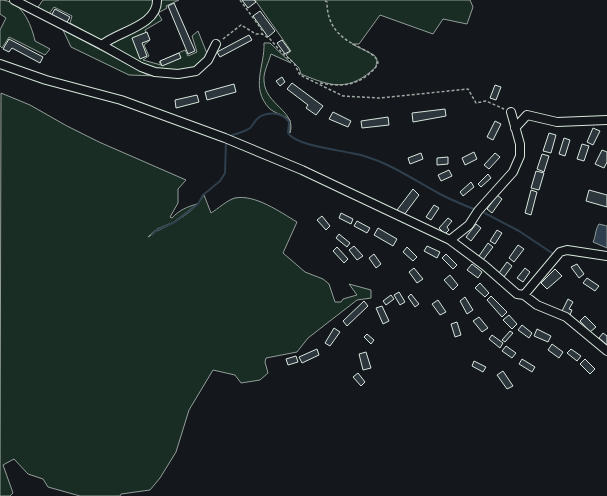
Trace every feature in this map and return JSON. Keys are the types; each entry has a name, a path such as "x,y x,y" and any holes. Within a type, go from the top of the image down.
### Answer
{"street":[{"path":"14,0 148,70 178,74 192,72 202,68 216,44"},
{"path":"102,45 108,40 131,30 146,20 151,15 157,0"},
{"path":"0,64 46,80 121,100 226,138 309,173 450,240 485,266 517,294 524,295 537,305 566,317 607,351"},
{"path":"450,240 469,225 478,210 513,172 521,151 519,136 515,128 511,112"},
{"path":"515,128 527,115 557,122 607,120"},
{"path":"524,295 560,252 567,250 607,256"}],"path":[{"path":"240,0 262,30 262,34"},
{"path":"216,44 241,25 256,34 262,34 270,39 282,53 294,63 300,75 318,82 340,86 355,83 372,70 378,63 374,55 346,41 340,35 331,22 327,10 327,2 324,0"},
{"path":"318,82 330,91 343,96 358,98 468,89 476,103 486,101 511,112"}],"green space":[{"path":"0,0 14,4 24,14 31,27 35,41 50,49 45,55 9,37 2,48 0,46 0,30 6,18 0,14"},
{"path":"43,0 154,0 151,8 140,21 101,40 70,23 72,16 54,7 49,14 38,7"},
{"path":"158,0 179,0 166,6 167,8 158,13 162,20 145,30 149,41 144,45 149,56 143,60 161,65 159,62 185,50 188,56 197,52 192,36 198,31 208,56 203,63 188,71 150,69 117,50 110,44 148,21"},
{"path":"255,0 470,0 473,7 467,24 443,19 433,34 380,15 359,44 352,44 374,55 377,59 376,67 366,75 349,84 340,85 322,82 301,74 299,68 286,55 291,51"},
{"path":"63,30 146,74 159,76 129,75 71,47"},
{"path":"264,43 270,43 291,63 271,54 264,78 269,96 289,119 269,108 263,100 260,92 259,84"},
{"path":"1,93 30,105 99,142 186,180 178,189 178,203 170,217 172,218 183,209 197,204 174,222 157,229 148,237 156,231 172,224 184,216 195,207 204,195 211,213 232,199 243,197 259,201 297,222 283,253 305,272 323,279 329,284 335,302 341,302 343,299 357,295 349,284 371,290 371,298 357,300 308,338 297,352 266,358 265,362 268,373 260,380 241,383 235,375 213,370 189,410 176,452 160,478 150,490 121,494 120,496 80,496 48,487 43,479 28,474 14,459 3,465 13,493 10,496 0,496"}],"water":[{"path":"599,224 607,226 607,248 593,242"}],"building":[{"path":"242,0 254,0 256,2 248,8"},
{"path":"174,3 195,51 188,54 168,6"},
{"path":"55,9 70,17 66,24 51,16"},
{"path":"260,11 275,31 268,37 253,16"},
{"path":"147,32 150,40 142,43 147,56 140,59 132,38"},
{"path":"249,35 252,40 220,57 217,52"},
{"path":"9,39 43,57 40,63 12,48 9,52 3,49"},
{"path":"282,40 290,51 285,54 277,43"},
{"path":"179,53 181,58 162,66 160,61"},
{"path":"282,77 285,82 280,86 276,81"},
{"path":"292,83 323,106 316,115 306,108 308,105 287,89"},
{"path":"234,84 236,92 207,100 205,92"},
{"path":"495,85 501,87 496,100 490,98"},
{"path":"197,95 199,102 176,108 175,100"},
{"path":"445,109 446,116 413,122 412,113"},
{"path":"333,112 351,121 348,127 329,119"},
{"path":"388,117 389,125 362,128 361,121"},
{"path":"495,121 501,124 493,140 487,137"},
{"path":"593,128 600,131 593,145 587,142"},
{"path":"549,133 556,135 551,153 543,151"},
{"path":"564,138 570,140 565,156 559,154"},
{"path":"582,144 589,146 584,161 577,159"},
{"path":"602,150 607,152 607,162 604,168 595,164"},
{"path":"474,152 477,159 465,165 462,158"},
{"path":"421,153 423,159 410,164 408,158"},
{"path":"495,153 500,157 489,169 484,165"},
{"path":"542,154 549,156 544,172 537,169"},
{"path":"448,157 448,164 437,165 437,158"},
{"path":"449,170 452,176 441,181 438,175"},
{"path":"536,171 544,173 539,190 531,188"},
{"path":"488,174 491,178 481,187 478,184"},
{"path":"471,182 474,187 463,196 460,192"},
{"path":"413,189 419,195 404,215 397,210"},
{"path":"531,190 537,192 531,215 525,213"},
{"path":"589,190 607,195 607,207 586,201"},
{"path":"497,195 502,199 492,213 487,209"},
{"path":"434,205 439,208 431,220 426,217"},
{"path":"341,213 353,219 351,224 339,218"},
{"path":"322,216 330,226 326,230 317,220"},
{"path":"448,218 452,221 447,227 449,230 445,234 439,228"},
{"path":"357,221 370,228 367,233 354,226"},
{"path":"476,224 481,228 471,241 466,237"},
{"path":"378,228 397,239 393,246 374,235"},
{"path":"497,230 502,233 495,244 490,241"},
{"path":"339,234 350,243 347,247 336,238"},
{"path":"488,243 493,247 483,260 479,256"},
{"path":"518,245 524,249 514,262 509,258"},
{"path":"354,246 363,256 357,260 349,250"},
{"path":"427,246 440,252 437,258 424,251"},
{"path":"337,247 348,259 344,263 333,251"},
{"path":"407,247 417,257 413,261 403,252"},
{"path":"374,254 381,264 376,268 369,258"},
{"path":"446,254 457,265 453,269 442,258"},
{"path":"507,262 512,266 504,277 499,273"},
{"path":"472,264 482,272 478,278 467,270"},
{"path":"577,264 584,274 579,278 571,267"},
{"path":"414,268 423,279 417,283 409,272"},
{"path":"525,268 530,272 523,282 517,278"},
{"path":"555,269 562,276 547,289 541,283"},
{"path":"450,275 458,285 453,290 444,280"},
{"path":"587,278 599,286 595,291 583,283"},
{"path":"480,283 489,293 485,297 475,288"},
{"path":"399,292 405,302 400,305 394,295"},
{"path":"411,294 419,304 415,307 408,297"},
{"path":"391,295 394,299 386,305 383,301"},
{"path":"491,296 507,312 502,317 487,300"},
{"path":"465,297 473,310 467,314 460,301"},
{"path":"568,299 573,302 569,309 572,310 570,315 562,311"},
{"path":"438,300 446,312 440,315 432,304"},
{"path":"364,301 368,306 347,326 343,321"},
{"path":"382,306 389,321 383,324 376,308"},
{"path":"509,315 517,324 512,329 503,320"},
{"path":"585,316 596,327 590,332 580,321"},
{"path":"479,317 488,328 482,332 473,321"},
{"path":"457,322 461,335 455,337 451,324"},
{"path":"522,325 532,333 529,338 518,330"},
{"path":"334,328 340,332 330,346 325,343"},
{"path":"537,329 551,336 548,342 534,336"},
{"path":"510,331 513,333 505,342 502,340"},
{"path":"603,333 607,336 607,345 599,338"},
{"path":"367,334 374,340 371,344 364,337"},
{"path":"492,335 503,343 500,348 489,339"},
{"path":"552,344 563,352 559,358 548,350"},
{"path":"506,346 516,353 512,358 502,351"},
{"path":"317,349 319,355 302,363 299,357"},
{"path":"571,349 581,356 577,361 567,353"},
{"path":"366,352 371,368 363,370 359,354"},
{"path":"296,356 298,362 288,365 286,359"},
{"path":"522,359 535,367 532,372 519,364"},
{"path":"585,359 595,369 590,374 580,364"},
{"path":"474,361 486,367 483,372 472,366"},
{"path":"503,371 513,386 507,389 497,375"},
{"path":"358,373 365,382 361,386 353,377"}],"waterway":[{"path":"229,136 248,129 259,117 268,114 278,114 286,118 289,122 288,133 299,141 363,156 386,164 444,196 476,210"},
{"path":"152,235 157,230 175,222 198,204 203,195 220,181 225,173 226,142"},
{"path":"481,211 519,231 555,255"}]}
